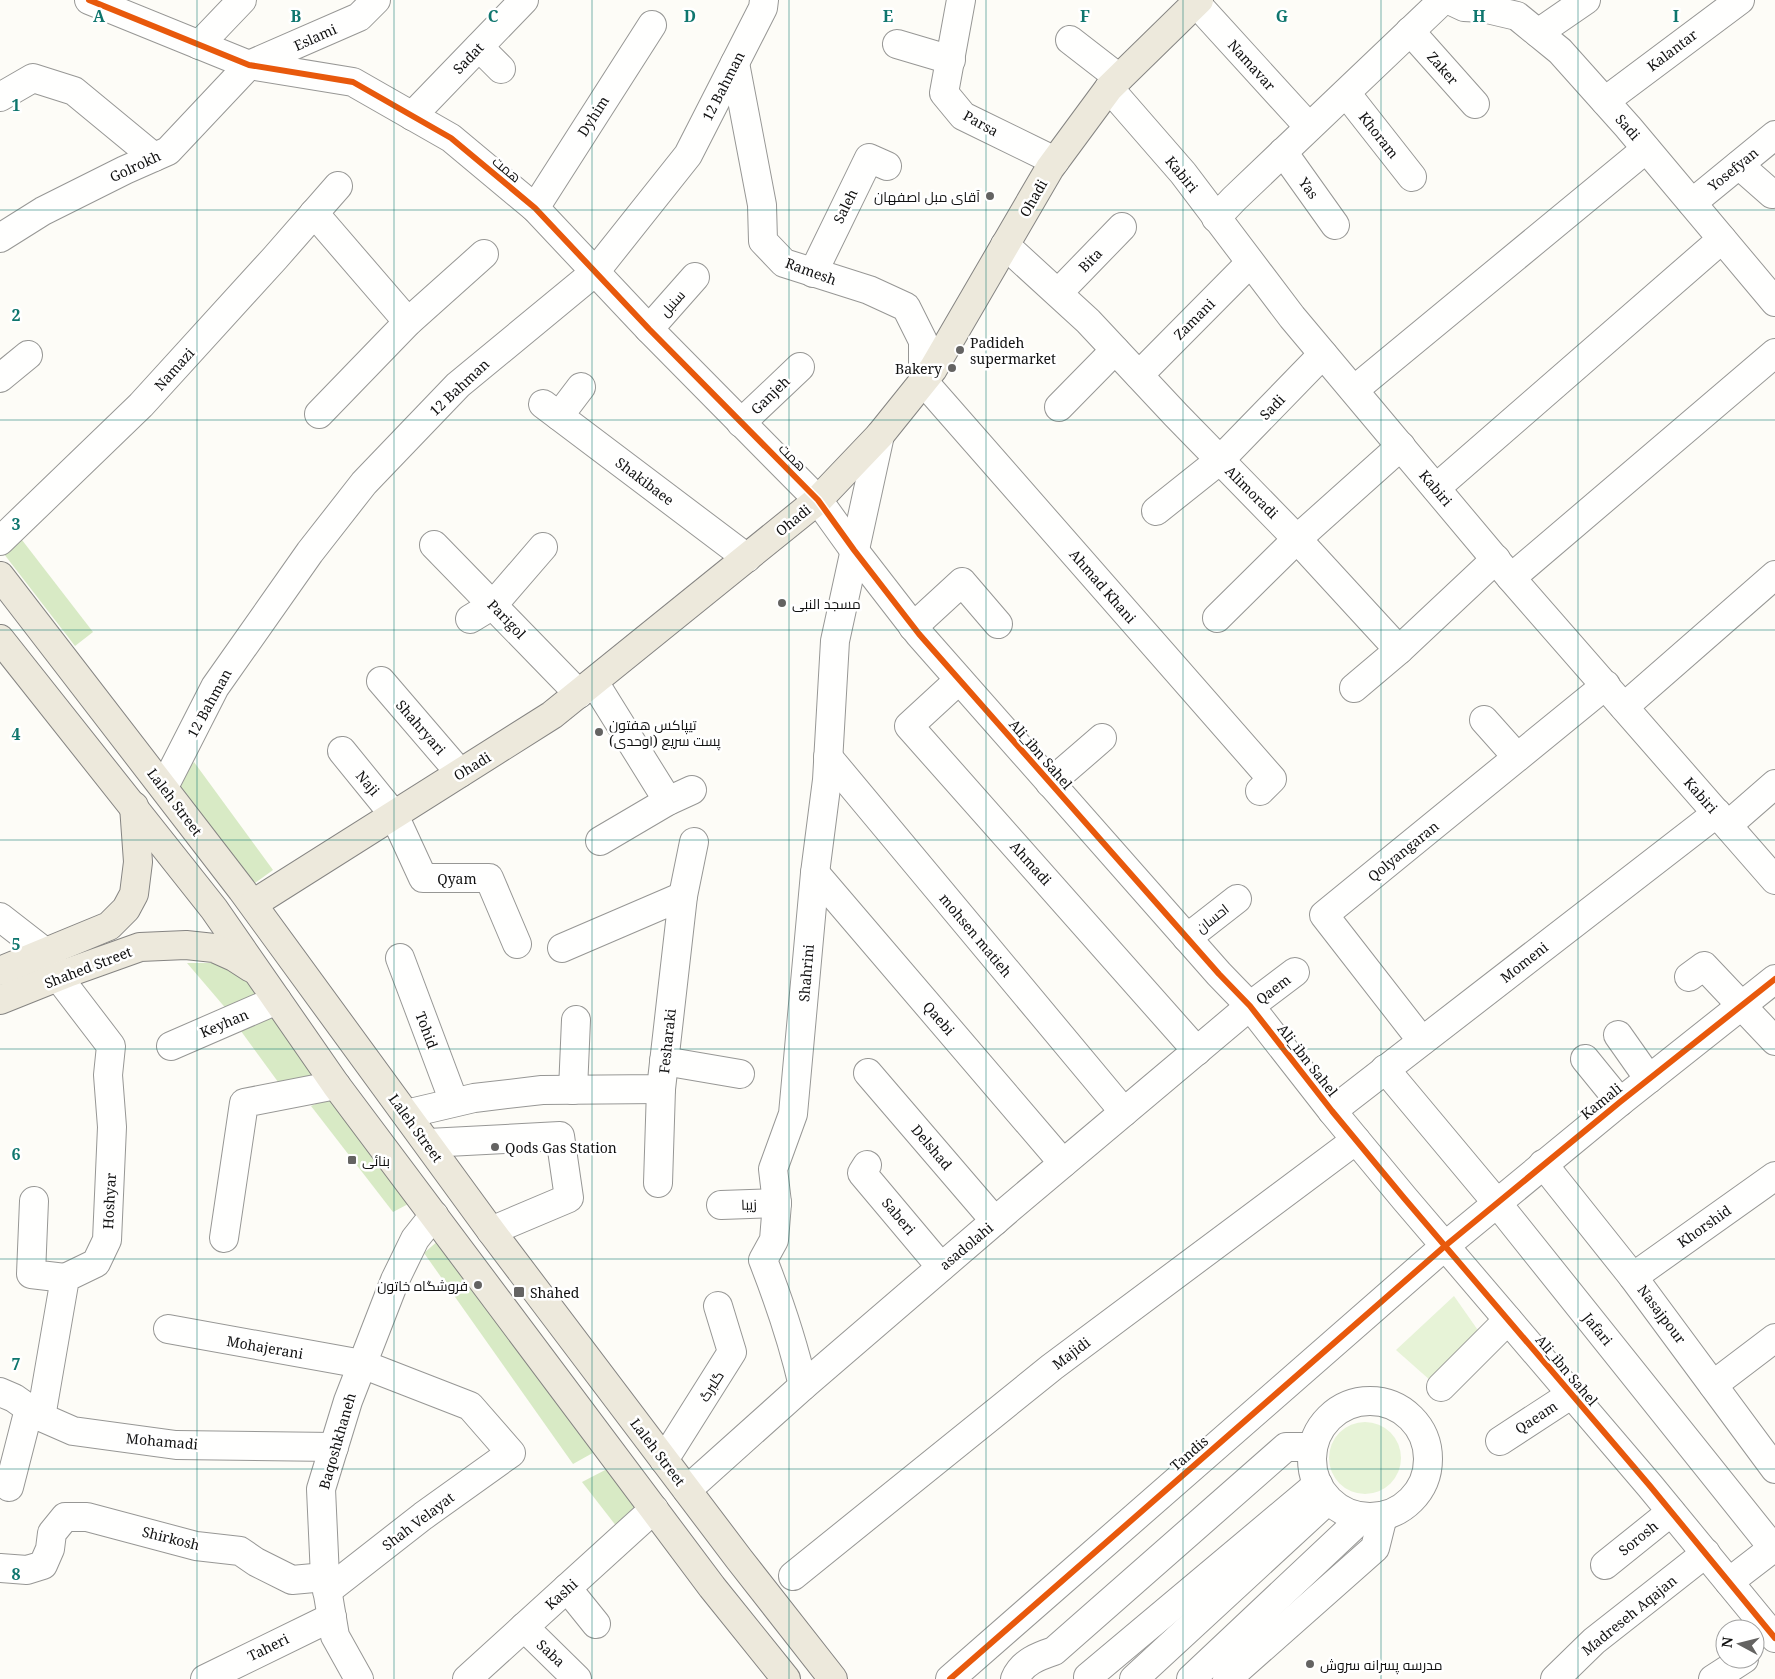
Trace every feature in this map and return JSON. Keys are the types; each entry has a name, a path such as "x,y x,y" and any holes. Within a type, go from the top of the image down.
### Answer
{"main road":[{"name":"Ohadi","path":"253,904 552,715 818,500 880,435 933,369 1055,161 1114,83 1197,2"},
{"name":"Laleh Street","path":"0,576 253,904 491,1231 833,1679"},
{"path":"0,639 214,909 336,1084 712,1587 783,1678"},
{"name":"Shahed Street","path":"0,972 109,926 126,909 134,894 138,862 134,806"},
{"name":"Shahed Street","path":"0,1000 140,947 186,945 214,948 234,957 260,975"}],"street":[{"name":"همت","path":"89,0 249,66 352,82 451,138 535,208 648,329 818,500"},
{"path":"199,45 242,0"},
{"name":"Eslami","path":"249,66 359,17 376,0"},
{"name":"Sadat","path":"412,116 524,0"},
{"name":"12 Bahman","path":"164,788 215,687 310,552 364,483 458,385 595,272 688,155 763,8 764,0"},
{"name":"Parsa","path":"961,0 944,93 963,116 1055,161"},
{"path":"1216,218 1443,0"},
{"name":"Sadi","path":"1448,0 1464,7 1487,4 1517,16 1560,51 1605,101 1775,302"},
{"path":"1538,33 1586,0"},
{"name":"Kalantar","path":"1605,101 1740,0"},
{"name":"Namavar","path":"1197,2 1309,127"},
{"name":"Dyhim","path":"535,208 652,25"},
{"name":"Zaker","path":"1410,31 1475,104"},
{"name":"Kabiri","path":"1070,40 1114,83 1250,263 1323,354 1504,569 1775,880"},
{"path":"898,44 951,60"},
{"path":"479,47 501,69"},
{"name":"Ramesh","path":"735,63 762,205 763,241 784,263 869,290 906,308 923,341 923,381"},
{"name":"Golrokh","path":"0,238 43,212 124,170 168,151 249,66"},
{"path":"0,97 33,78 74,91 154,157"},
{"name":"Khoram","path":"1346,93 1412,176"},
{"name":"Yosefyan","path":"1692,203 1775,136"},
{"path":"1354,390 1646,149"},
{"name":"Yas","path":"1283,152 1335,225"},
{"name":"Saleh","path":"813,273 869,158 887,166"},
{"path":"1739,164 1772,194"},
{"name":"Namazi","path":"0,541 141,405 338,186"},
{"path":"314,213 408,322"},
{"name":"Bita","path":"1058,293 1122,227"},
{"path":"1436,488 1722,239"},
{"name":"Alimoradi","path":"1006,245 1088,321 1297,538 1399,650"},
{"path":"319,414 408,322 484,254"},
{"name":"Zamani","path":"1138,375 1250,263"},
{"name":"سنبل","path":"648,329 695,277"},
{"path":"1059,407 1115,350"},
{"path":"1354,688 1399,650 1504,569 1775,352"},
{"name":"Sadi","path":"1156,512 1220,460 1323,354"},
{"name":"Ganjeh","path":"741,423 800,367"},
{"name":"Ahmad Khani","path":"923,381 1272,778 1260,790"},
{"name":"Shakibaee","path":"581,387 551,410 747,558"},
{"name":"Shahrini","path":"803,1386 796,1353 782,1308 763,1260 774,1240 777,1203 773,1169 793,1114 815,873 827,780 835,641 880,435"},
{"path":"1217,618 1297,538 1401,446"},
{"name":"Ali_ibn Sahel","path":"818,500 913,627 1187,938 1250,1006 1356,1140 1672,1512 1775,1638"},
{"name":"Parigol","path":"434,545 459,583 493,604 586,688 680,795 600,841"},
{"path":"470,619 493,604 543,548"},
{"path":"1624,707 1775,575"},
{"path":"913,627 962,582 998,624"},
{"name":"Ahmadi","path":"959,680 909,726 1197,1051"},
{"name":"Shahryari","path":"381,681 460,774"},
{"name":"Qolyangaran","path":"1422,1041 1324,915 1606,686"},
{"path":"1484,720 1517,758"},
{"path":"1050,783 1102,738"},
{"name":"Naji","path":"342,751 394,815"},
{"name":"mohsen matieh","path":"828,757 1124,1112"},
{"name":"Momeni","path":"1332,1111 1422,1041 1722,819 1775,784"},
{"name":"Qyam","path":"394,815 423,878 489,878 517,944"},
{"name":"Fesharaki","path":"406,1114 474,1098 533,1091 661,1089 683,896 694,842"},
{"name":"Qaebi","path":"815,873 1063,1163"},
{"path":"562,948 683,896"},
{"name":"احسان","path":"1187,938 1237,898"},
{"path":"0,917 45,952"},
{"name":"Hoshyar","path":"45,952 59,978 111,1046 108,1075 112,1127 107,1240 96,1263 65,1278"},
{"name":"Tohid","path":"400,958 454,1102"},
{"path":"1689,977 1704,966 1775,1041"},
{"name":"Qaem","path":"1250,1006 1296,972"},
{"name":"Kamali","path":"1445,1246 1649,1078 1775,980"},
{"name":"Keyhan","path":"171,1046 278,1000"},
{"name":"asadolahi","path":"687,1490 803,1386 941,1267 1250,1006"},
{"path":"573,1090 576,1020"},
{"path":"1618,1036 1649,1078"},
{"path":"1585,1059 1620,1102"},
{"path":"664,1061 740,1074"},
{"name":"Jafari","path":"1385,1069 1497,1202 1773,1548 1729,1582"},
{"name":"Delshad","path":"868,1073 995,1221"},
{"path":"224,1238 244,1103 336,1084"},
{"path":"658,1183 661,1089"},
{"path":"428,1143 560,1136 569,1198 491,1231"},
{"name":"Majidi","path":"793,1576 1052,1368 1356,1140"},
{"name":"Nasajpour","path":"1543,1164 1633,1277 1775,1469"},
{"name":"Saberi","path":"867,1165 862,1173 941,1267"},
{"name":"Khorshid","path":"1633,1277 1775,1176"},
{"path":"9,1487 35,1413 65,1278 31,1274 34,1201"},
{"name":"زیبا","path":"721,1205 777,1203"},
{"name":"Baqoshkhaneh","path":"359,1679 335,1636 326,1584 321,1490 348,1400 395,1280 415,1238 434,1215"},
{"name":"Tandis","path":"950,1679 1445,1246"},
{"name":"گلبرگ","path":"664,1460 732,1352 718,1306"},
{"path":"1441,1387 1508,1320"},
{"name":"Mohajerani","path":"168,1330 362,1364 470,1406 511,1453"},
{"path":"1713,1385 1775,1338"},
{"name":"Mohamadi","path":"0,1392 14,1398 35,1413 73,1431 176,1445 334,1447"},
{"name":"Qaeam","path":"1500,1441 1572,1394"},
{"path":"1191,1679 1373,1517 1401,1509 1416,1496 1425,1479 1429,1459 1426,1440 1416,1422 1402,1410 1385,1402 1366,1400 1348,1404 1332,1415 1320,1429 1313,1447 1312,1466 1323,1492 1344,1512 1373,1517"},
{"path":"1015,1679 1018,1673 1035,1657 1054,1651 1286,1447 1313,1447"},
{"name":"Shah Velayat","path":"326,1584 511,1453"},
{"path":"1054,1651 1074,1661 1089,1678 1323,1492"},
{"path":"1134,1679 1323,1492"},
{"name":"Kashi","path":"467,1679 654,1509"},
{"name":"Sorosh","path":"1605,1565 1672,1512"},
{"name":"Shirkosh","path":"0,1568 27,1570 43,1565 50,1549 52,1534 65,1517 86,1517 196,1546 240,1551 256,1562 292,1580 326,1584"},
{"path":"1227,1679 1375,1548 1373,1517"},
{"name":"Madreseh Aqajan","path":"1555,1679 1594,1641 1706,1553"},
{"path":"567,1588 596,1624"},
{"name":"Taheri","path":"205,1679 332,1617"},
{"name":"Saba","path":"524,1627 577,1679"},
{"path":"1712,1679 1728,1669"}],"green space":[{"path":"22,540 93,632 75,646 4,554"},
{"path":"194,762 273,870 251,886 178,785"},
{"path":"187,963 224,963 244,976 259,998 228,1011"},
{"path":"273,1014 319,1080 281,1086 238,1027"},
{"path":"332,1097 412,1202 393,1212 311,1106"},
{"path":"439,1240 598,1450 573,1464 424,1253"},
{"path":"1454,1296 1482,1336 1431,1381 1396,1350"},
{"path":"1358,1422 1372,1422 1391,1432 1401,1451 1401,1465 1391,1484 1372,1494 1358,1494 1339,1484 1329,1465 1329,1451 1339,1432"},
{"path":"609,1468 642,1508 617,1527 582,1482"}],"cycle path":[{"path":"89,0 249,65 353,82 451,138 535,208 649,329 818,500 919,634 1219,974 1250,1006 1332,1111 1404,1198 1650,1486 1775,1638"},
{"path":"950,1679 1445,1246 1620,1102 1775,979"}],"place":[{"name":"آقای مبل اصفهان","path":"990,196"},
{"name":"Padideh supermarket","path":"960,350"},
{"name":"Bakery","path":"952,368"},
{"name":"مسجد النبی","path":"782,603"},
{"name":"تیپاکس هفتون (اوحدی) پست سریع","path":"599,732"},
{"name":"Qods Gas Station","path":"495,1147"},
{"name":"بنائی","path":"352,1160"},
{"name":"فروشگاه خاتون","path":"478,1285"},
{"name":"Shahed","path":"519,1292"},
{"name":"مدرسه پسرانه سروش","path":"1310,1664"}]}
